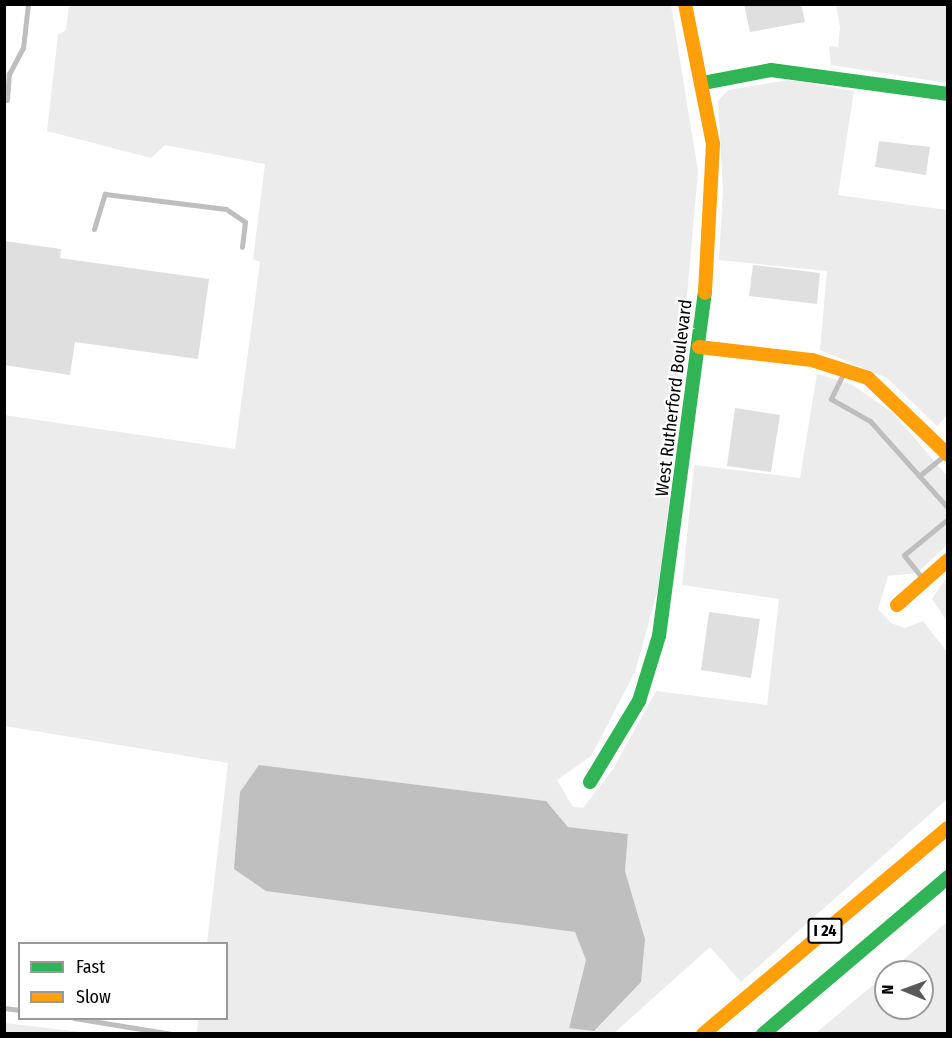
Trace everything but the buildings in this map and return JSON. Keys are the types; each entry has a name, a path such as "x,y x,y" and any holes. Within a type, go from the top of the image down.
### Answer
{"main road":[{"name":"West Rutherford Boulevard","path":"590,782 639,701 659,636 699,347 712,236 713,144 703,83 685,4"},
{"path":"703,83 771,70 948,94"},
{"path":"699,347 812,360 868,378 947,455"},
{"path":"897,605 948,560"},
{"name":"I 24","path":"703,1034 948,828"},
{"name":"I 24","path":"763,1034 948,877"}],"lane":[{"path":"7,100 9,74 23,48 28,4"},
{"path":"94,229 105,194 226,210 245,222 242,247"},
{"path":"845,370 831,399 870,421 948,508"},
{"path":"919,476 947,455"},
{"path":"925,580 904,555 948,519"},
{"path":"86,1020 172,1034"}],"shaded area":[{"path":"69,5 671,5 698,171 669,502 658,589 635,672 591,756 557,780 573,807 583,808 613,769 656,691 767,705 779,599 682,585 694,465 800,478 817,374 851,384 893,413 947,476 947,545 917,573 888,576 878,609 891,623 905,628 923,621 947,652 947,799 741,982 710,947 614,1033 197,1033 198,1020 228,1020 228,942 207,942 228,763 5,726 4,415 235,449 260,262 253,259 265,164 165,145 151,158 47,131 58,35 66,30","holes":["545,801 568,827 628,834 625,871 645,939 569,1027 586,960 575,932 546,927"]},
{"path":"836,5 947,5 947,83 831,65 829,46 838,47 840,27"},
{"path":"788,80 854,91 838,195 947,210 947,415 937,426 887,378 820,350 827,271 719,260 723,190 718,101 728,90"},
{"path":"947,577 948,618 946,620 932,599"},
{"path":"259,765 546,801 568,827 628,834 625,871 645,939 641,982 594,1031 569,1028 586,960 575,932 266,891 234,869 240,792"},
{"path":"947,922 947,1033 816,1033 874,984 874,1020 934,1020 934,960 903,960"},
{"path":"5,1023 89,1033 5,1033"}],"traffic: fast":[{"path":"703,83 771,70 948,94"},
{"path":"590,782 639,701 659,636 705,293"},
{"path":"763,1034 948,877"}],"traffic: slow":[{"path":"685,4 713,144 705,293"},
{"path":"699,347 812,360 868,378 948,455"},
{"path":"897,605 948,560"},
{"path":"703,1034 948,828"}]}
